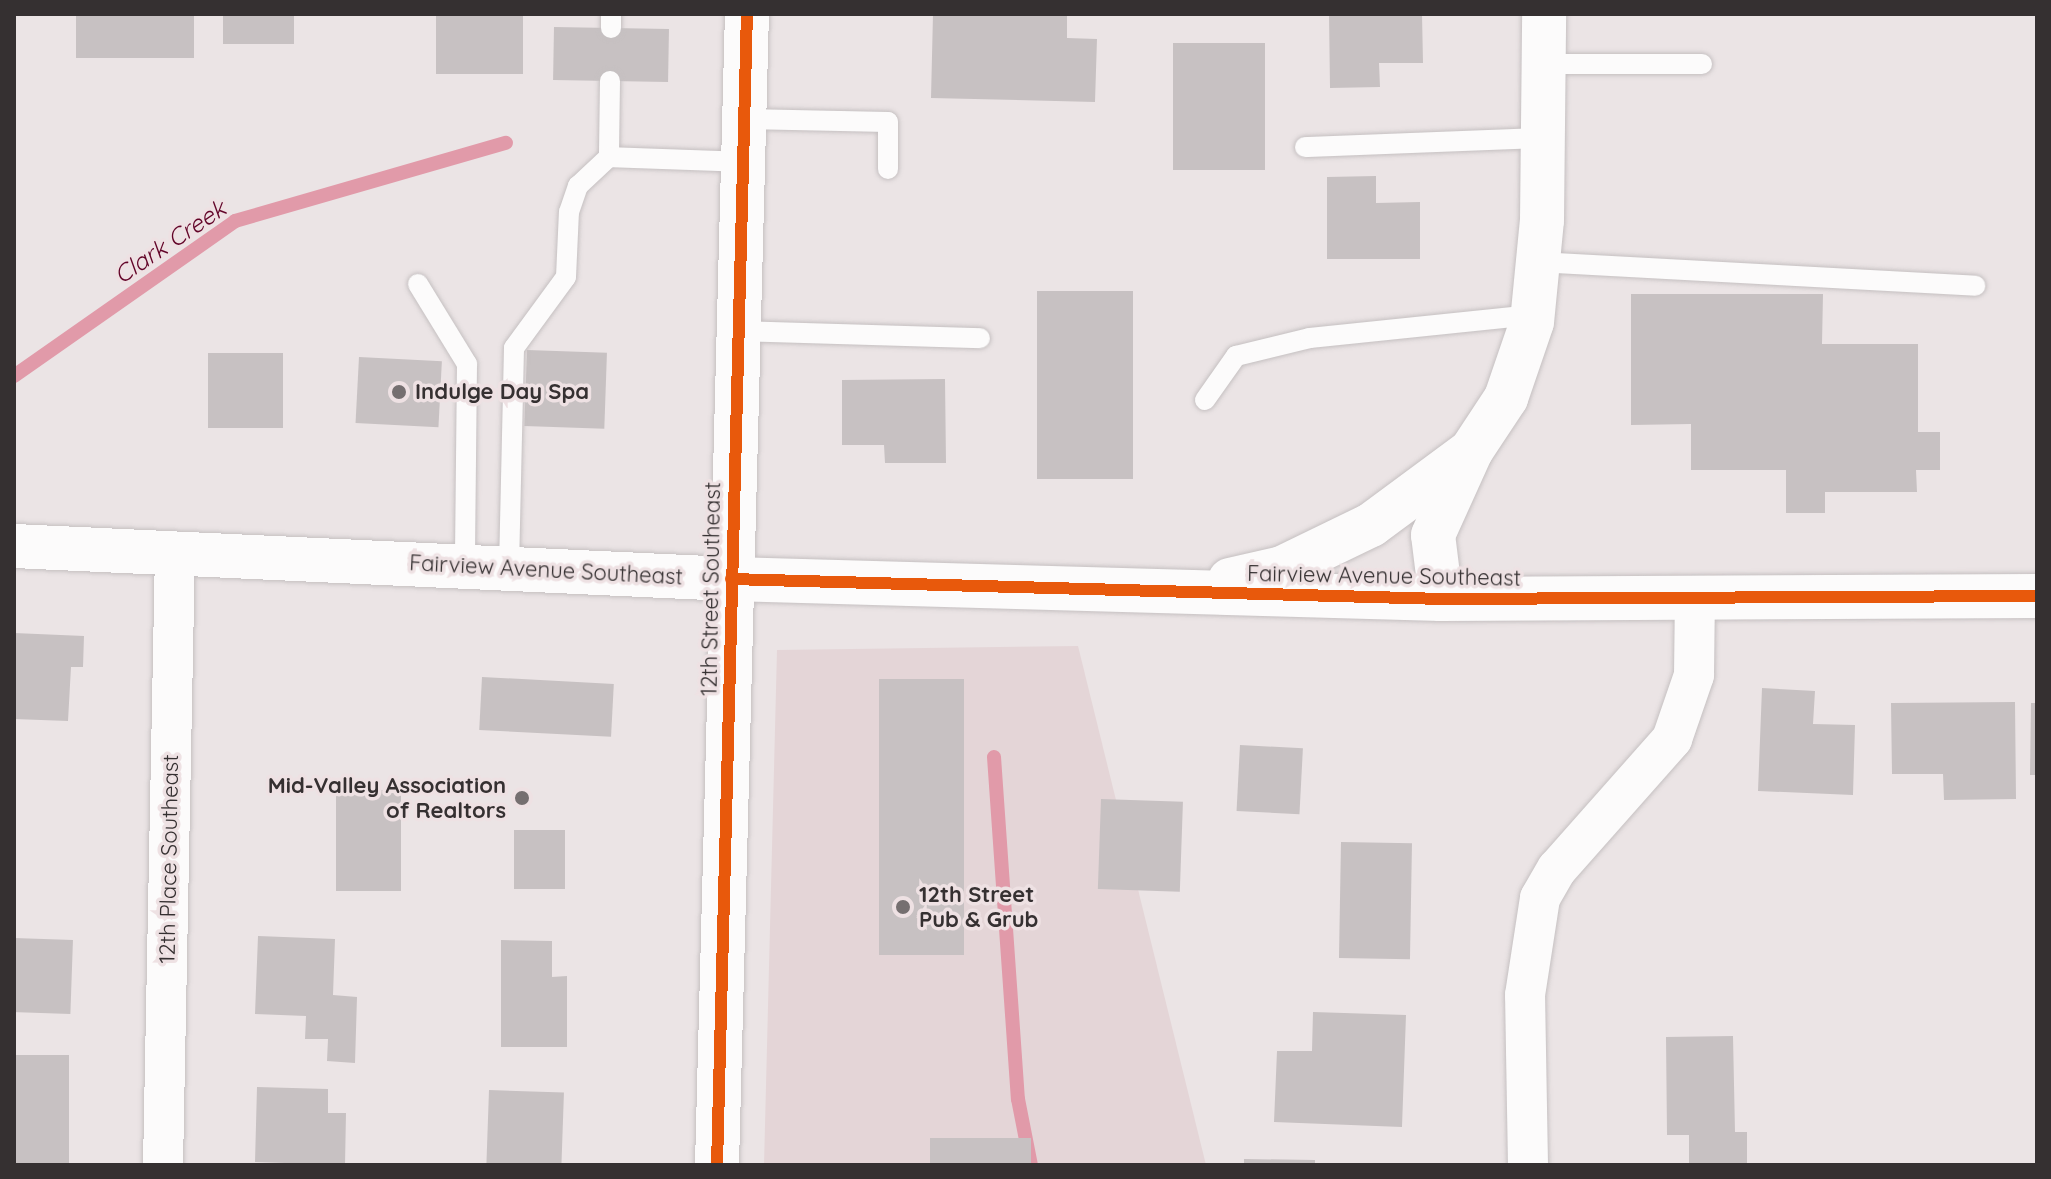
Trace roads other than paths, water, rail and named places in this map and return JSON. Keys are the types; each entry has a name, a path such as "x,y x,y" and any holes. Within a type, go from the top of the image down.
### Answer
{"main road":[{"name":"12th Street Southeast","path":"717,1165 747,14"},
{"path":"1441,599 1433,535 1471,451 1506,398 1532,315 1538,262 1543,138 1544,14"},
{"path":"1179,593 1282,568 1358,531 1471,451"},
{"name":"Fairview Avenue Southeast","path":"14,546 731,579 1179,593 1441,599 2037,596"}],"street":[{"name":"12th Place Southeast","path":"163,1165 175,553"},
{"path":"1528,1165 1525,995 1540,898 1557,869 1672,739 1694,675 1695,597"}],"lane":[{"path":"1544,64 1702,64"},
{"path":"609,157 610,81"},
{"path":"745,119 888,122 888,169"},
{"path":"1305,147 1543,138"},
{"path":"509,568 514,348 566,277 569,212 578,186 609,157 744,162"},
{"path":"1538,262 1975,286"},
{"path":"418,284 467,364 465,566"},
{"path":"1205,400 1236,356 1310,338 1532,315"},
{"path":"738,331 980,338"}],"waterway":[{"name":"Clark Creek","path":"14,376 235,221 506,143"},
{"path":"994,757 1018,1099 1031,1165"}],"place":[{"name":"Indulge Day Spa","path":"399,392"},
{"name":"Mid-Valley Association of Realtors","path":"522,798"},
{"name":"12th Street Pub & Grub","path":"903,907"}]}
